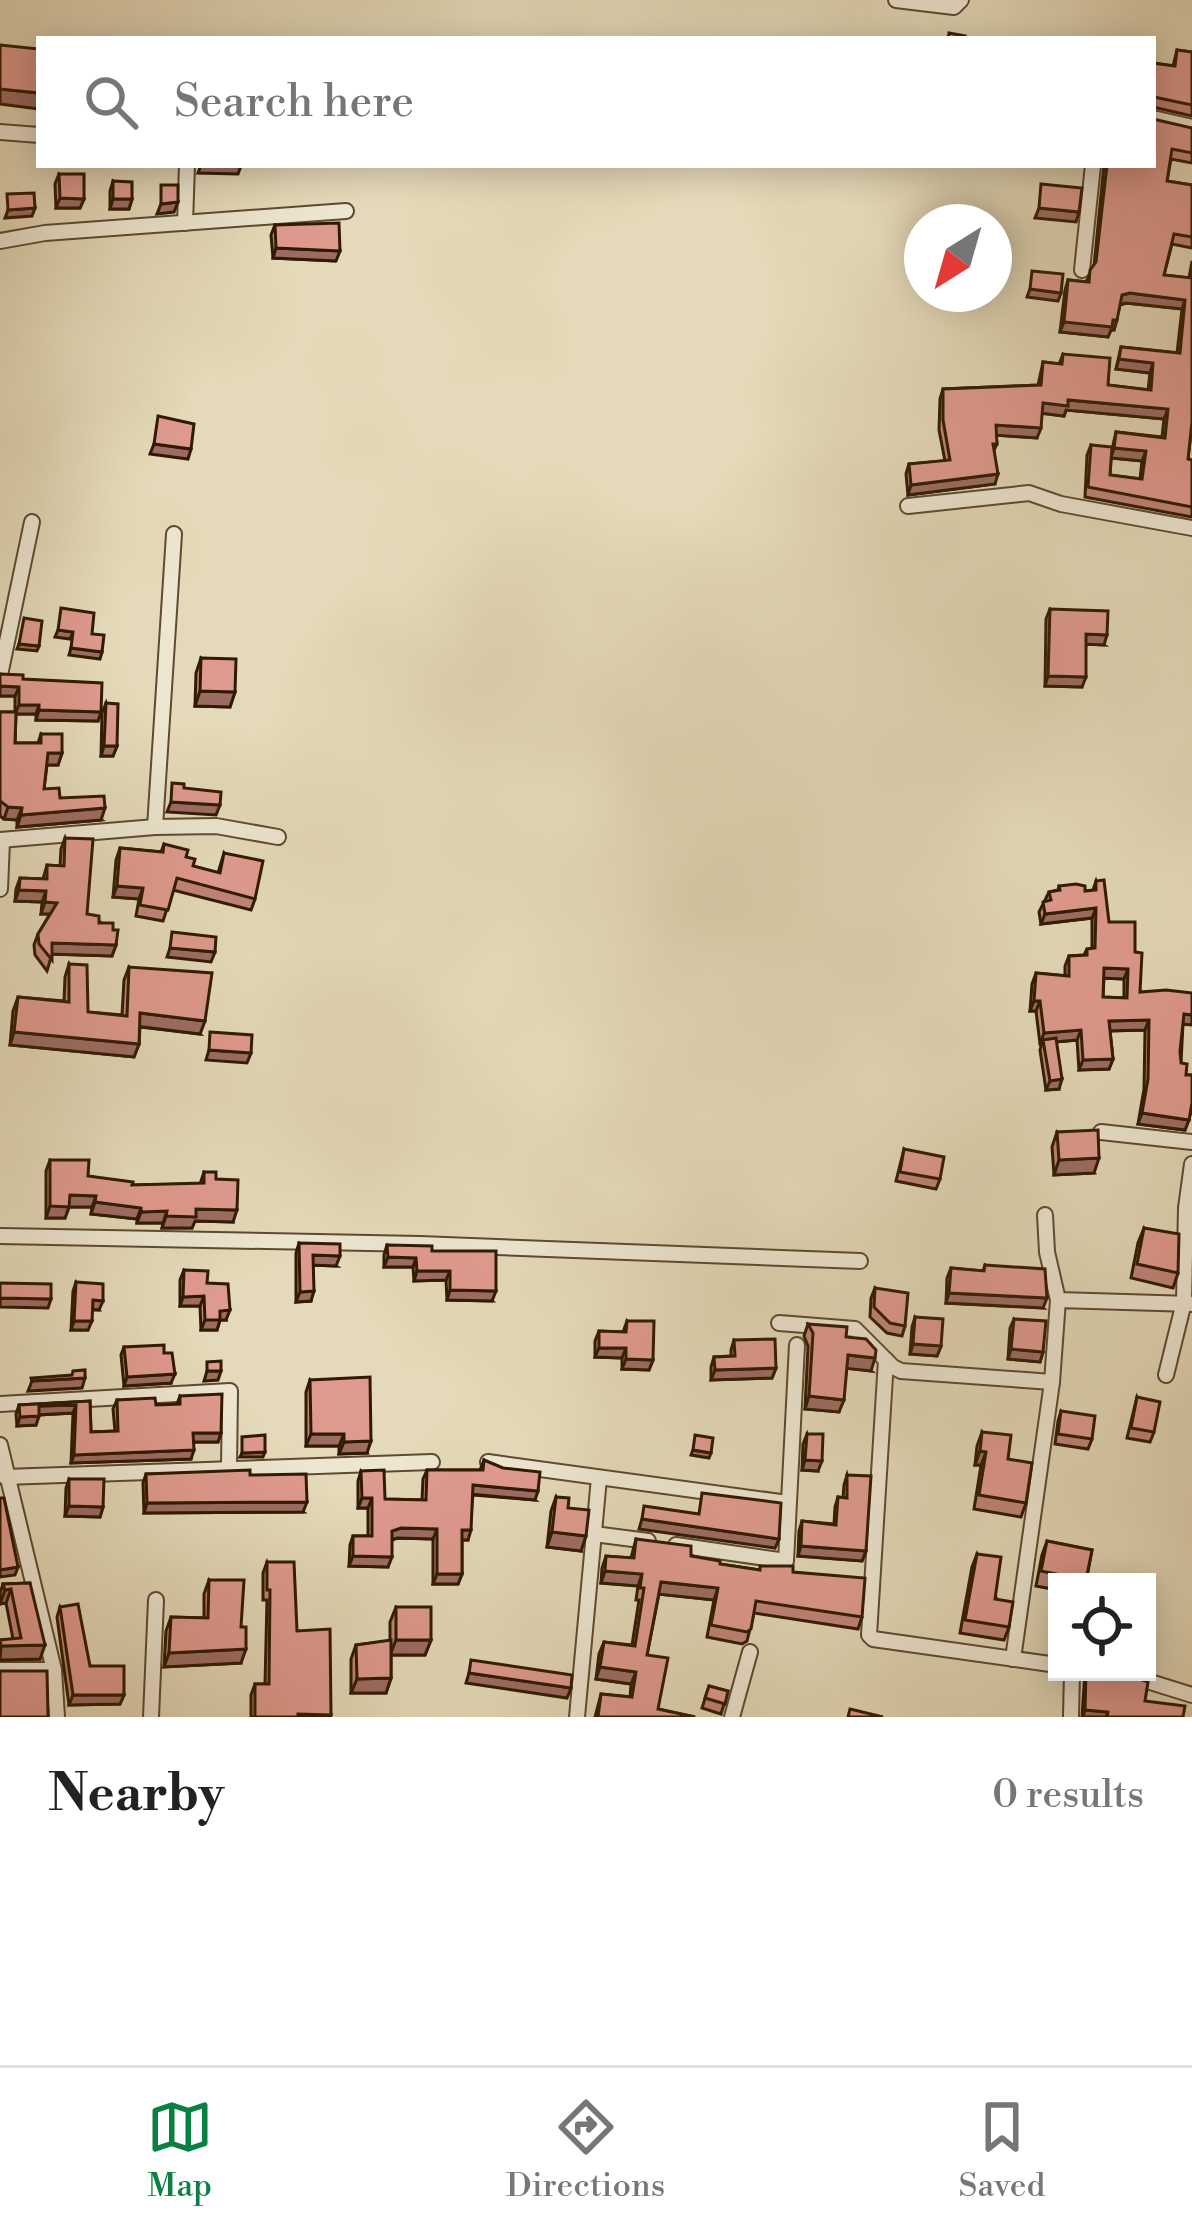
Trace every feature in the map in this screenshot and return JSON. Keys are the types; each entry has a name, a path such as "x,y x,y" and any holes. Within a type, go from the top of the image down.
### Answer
{"street":[{"path":"896,0 954,7 961,0"},
{"path":"1156,119 1192,127"},
{"path":"0,132 36,135"},
{"path":"185,224 187,168"},
{"path":"1082,270 1093,168"},
{"path":"0,241 45,233 346,211"},
{"path":"908,506 1029,494 1192,528"},
{"path":"0,675 32,522"},
{"path":"155,827 174,534"},
{"path":"0,889 1,840 216,826 278,837"},
{"path":"1101,1132 1192,1142"},
{"path":"1166,1375 1188,1303 1186,1208 1192,1164"},
{"path":"1013,1659 1052,1382 1058,1300 1047,1252 1045,1215"},
{"path":"0,1236 420,1244 860,1261"},
{"path":"1058,1300 1188,1303"},
{"path":"779,1324 855,1329 901,1371 1052,1382"},
{"path":"594,1534 786,1561 797,1345"},
{"path":"886,1360 868,1635 1048,1663"},
{"path":"0,1403 230,1390 229,1468"},
{"path":"0,1444 54,1670 57,1717"},
{"path":"5,1478 432,1462"},
{"path":"488,1462 788,1503"},
{"path":"577,1717 599,1478"},
{"path":"17,1586 34,1585"},
{"path":"151,1717 156,1600"},
{"path":"732,1717 750,1652"},
{"path":"0,1670 54,1670"},
{"path":"1071,1717 1072,1681"},
{"path":"1147,1681 1192,1695"}],"building":[{"path":"0,45 36,49 36,93 0,89"},
{"path":"1177,50 1192,52 1192,105 1156,97 1156,63 1175,66"},
{"path":"1156,120 1192,128 1192,153 1172,149 1167,181 1192,185 1192,237 1174,234 1164,275 1191,278 1192,272 1188,459 1192,460 1192,507 1088,487 1091,445 1112,447 1110,475 1142,479 1146,451 1114,448 1116,432 1165,438 1168,409 1068,400 1068,406 1043,403 1041,428 996,425 997,444 993,444 998,474 911,485 909,464 950,460 943,389 1041,385 1043,362 1062,364 1063,354 1110,358 1108,385 1151,390 1153,363 1119,359 1121,347 1180,353 1185,300 1130,293 1122,295 1112,327 1064,322 1068,280 1089,282 1096,262 1107,168 1156,168"},
{"path":"59,174 84,174 84,199 60,198"},
{"path":"113,181 132,182 132,199 113,199"},
{"path":"1041,184 1082,188 1079,212 1039,208"},
{"path":"161,185 178,185 178,202 161,204"},
{"path":"34,193 35,208 8,210 7,194"},
{"path":"339,223 340,251 276,248 275,225"},
{"path":"1032,271 1063,274 1061,293 1030,289"},
{"path":"158,416 194,424 191,449 154,444"},
{"path":"61,608 94,613 92,634 104,635 102,652 71,648 73,632 58,630"},
{"path":"1050,609 1108,611 1107,635 1086,634 1086,677 1048,676"},
{"path":"24,618 42,621 39,646 19,644"},
{"path":"201,658 236,659 235,692 200,691"},
{"path":"0,674 102,683 101,712 19,705 19,687 0,686"},
{"path":"106,703 118,704 117,746 104,746"},
{"path":"0,712 16,712 15,743 41,743 41,734 62,734 62,753 48,753 44,789 59,788 60,798 104,796 105,808 21,815 22,808 0,801"},
{"path":"172,783 221,792 220,805 171,802"},
{"path":"65,838 93,839 87,914 99,916 99,923 113,923 113,930 118,930 116,945 52,943 52,960 39,944 38,934 57,903 45,902 46,891 19,890 20,878 47,879 47,865 64,866"},
{"path":"164,844 188,850 186,857 195,859 193,866 220,873 224,853 263,861 255,899 177,878 168,910 140,905 143,888 117,886 120,848 163,852"},
{"path":"1104,880 1109,922 1135,922 1135,952 1142,953 1140,992 1192,993 1192,1015 1184,1014 1180,1051 1181,1063 1187,1064 1186,1075 1192,1075 1189,1120 1142,1113 1149,1020 1109,1021 1113,1059 1083,1060 1081,1030 1044,1033 1040,1001 1034,1001 1036,973 1069,976 1069,956 1087,955 1087,949 1095,948 1096,908 1045,914 1043,902 1051,900 1049,892 1060,890 1059,886 1076,884 1085,886 1085,891 1096,890 1096,881","holes":["1104,968 1128,969 1127,998 1103,997"]},
{"path":"172,932 216,937 215,952 170,948"},
{"path":"69,964 87,965 88,1012 127,1016 129,967 212,973 205,1021 140,1013 139,1044 14,1032 18,997 69,1002"},
{"path":"210,1032 252,1035 251,1053 209,1050"},
{"path":"1056,1038 1062,1079 1050,1081 1043,1040"},
{"path":"1098,1130 1099,1158 1059,1160 1057,1132"},
{"path":"904,1149 944,1157 940,1179 900,1172"},
{"path":"50,1160 89,1160 88,1176 132,1185 204,1183 204,1172 216,1172 216,1179 238,1180 237,1210 196,1209 196,1217 166,1216 167,1211 141,1212 141,1208 95,1202 96,1196 70,1195 69,1207 50,1206"},
{"path":"1144,1228 1179,1234 1178,1273 1137,1264"},
{"path":"299,1243 340,1244 340,1256 313,1255 314,1291 300,1292"},
{"path":"387,1245 496,1251 496,1291 450,1290 450,1271 417,1271 416,1258 388,1257"},
{"path":"985,1265 1045,1269 1047,1298 949,1293 951,1268 984,1271"},
{"path":"184,1270 208,1271 207,1283 228,1284 230,1310 220,1311 220,1320 205,1320 204,1296 183,1297"},
{"path":"76,1282 103,1284 103,1301 93,1300 92,1321 74,1321"},
{"path":"0,1283 51,1284 51,1299 0,1298"},
{"path":"875,1288 908,1293 905,1326 890,1323 874,1307"},
{"path":"915,1317 943,1319 941,1346 913,1344"},
{"path":"1014,1319 1046,1321 1043,1352 1011,1349"},
{"path":"627,1321 654,1321 653,1360 626,1359 626,1348 599,1348 599,1331 626,1332"},
{"path":"808,1324 847,1327 846,1337 866,1339 876,1350 875,1358 848,1355 844,1400 809,1396 813,1333"},
{"path":"775,1339 776,1368 715,1370 714,1357 735,1356 734,1340"},
{"path":"164,1345 164,1353 172,1353 175,1374 127,1377 124,1347"},
{"path":"221,1361 221,1371 207,1371 207,1362"},
{"path":"85,1370 85,1378 31,1378 72,1375"},
{"path":"370,1377 371,1441 344,1442 344,1434 311,1434 310,1380"},
{"path":"222,1394 221,1433 193,1433 194,1450 74,1455 76,1405 39,1406 39,1416 20,1417 19,1405 90,1401 91,1432 118,1431 117,1400 155,1398 156,1405 180,1404 180,1396"},
{"path":"1137,1397 1160,1402 1154,1432 1131,1428"},
{"path":"1061,1411 1095,1416 1092,1439 1058,1434"},
{"path":"982,1432 1011,1435 1008,1459 1032,1463 1026,1503 979,1495 986,1452 980,1451"},
{"path":"807,1434 823,1434 822,1461 805,1460"},
{"path":"265,1435 265,1452 242,1453 242,1437"},
{"path":"695,1435 713,1438 711,1453 693,1450"},
{"path":"484,1460 503,1468 540,1472 538,1491 473,1485 471,1530 462,1530 462,1574 437,1574 437,1529 392,1531 392,1557 353,1556 353,1536 372,1536 372,1498 362,1498 361,1471 384,1470 385,1499 426,1500 427,1470 483,1470"},
{"path":"250,1470 250,1475 306,1474 307,1502 147,1503 146,1474"},
{"path":"847,1475 871,1476 866,1551 801,1546 802,1521 836,1525 838,1497 847,1498"},
{"path":"69,1479 104,1479 103,1507 69,1506"},
{"path":"702,1493 781,1503 779,1539 642,1519 644,1506 699,1514"},
{"path":"556,1497 569,1498 568,1508 589,1510 586,1536 552,1532"},
{"path":"0,1498 4,1498 18,1567 0,1570"},
{"path":"636,1539 691,1546 691,1556 720,1564 760,1570 760,1566 793,1566 793,1572 865,1578 862,1617 756,1601 747,1632 711,1625 718,1588 661,1582 647,1655 668,1658 658,1709 695,1717 598,1717 601,1694 632,1697 636,1672 600,1667 604,1642 635,1646 642,1574 605,1571 606,1556 634,1558"},
{"path":"1047,1541 1092,1550 1087,1573 1041,1571"},
{"path":"977,1554 1001,1557 995,1599 1013,1602 1009,1627 965,1620"},
{"path":"267,1562 294,1562 297,1631 330,1629 331,1715 255,1717 255,1684 269,1684"},
{"path":"209,1580 244,1580 241,1627 246,1627 246,1649 169,1653 171,1617 208,1618"},
{"path":"30,1583 45,1645 1,1646 0,1640 21,1638 11,1589 5,1590 3,1584"},
{"path":"78,1604 90,1666 124,1666 124,1695 73,1695 60,1607"},
{"path":"396,1607 431,1607 431,1640 396,1640"},
{"path":"391,1640 391,1678 357,1679 356,1645"},
{"path":"471,1660 572,1675 571,1688 469,1673"},
{"path":"0,1671 47,1671 48,1717 0,1717"},
{"path":"1086,1681 1145,1681 1145,1701 1185,1706 1183,1717 1107,1717 1108,1712 1085,1710"},
{"path":"709,1686 728,1691 725,1704 705,1698"},
{"path":"850,1709 883,1717 848,1717"}]}
